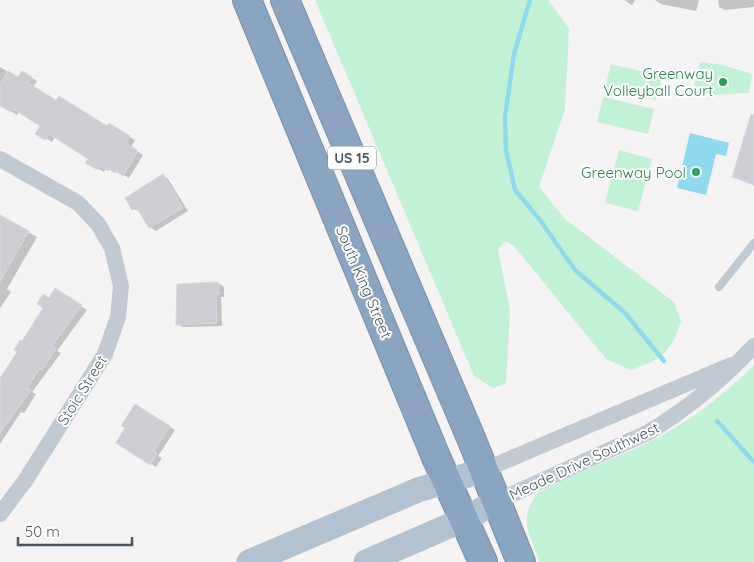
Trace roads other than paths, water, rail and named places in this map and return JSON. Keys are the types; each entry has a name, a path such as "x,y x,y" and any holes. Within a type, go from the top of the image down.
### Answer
{"highway":[{"name":"South King Street","path":"246,0 483,562"},
{"name":"US 15","path":"284,0 484,470 495,502 521,562"}],"main road":[{"path":"249,562 418,490 484,470"},
{"path":"366,562 465,519 495,502"}],"street":[{"name":"Stoic Street","path":"0,159 78,203 98,224 112,248 121,286 118,317 105,354 25,481 0,514"},
{"name":"Meade Drive Southwest","path":"495,502 647,433 705,394 754,346"},
{"name":"Meade Drive Southwest","path":"484,470 740,361"}],"lane":[{"path":"718,287 754,243"}],"water":[{"name":"Greenway Pool","path":"690,133 729,143 726,156 716,154 706,195 677,188"}],"waterway":[{"path":"530,0 514,54 505,117 506,150 515,190 540,220 575,270 625,313 664,361"},
{"path":"717,421 754,462"}],"place":[{"name":"Greenway Volleyball Court","path":"723,82"},
{"name":"Greenway Pool","path":"696,172"}]}
